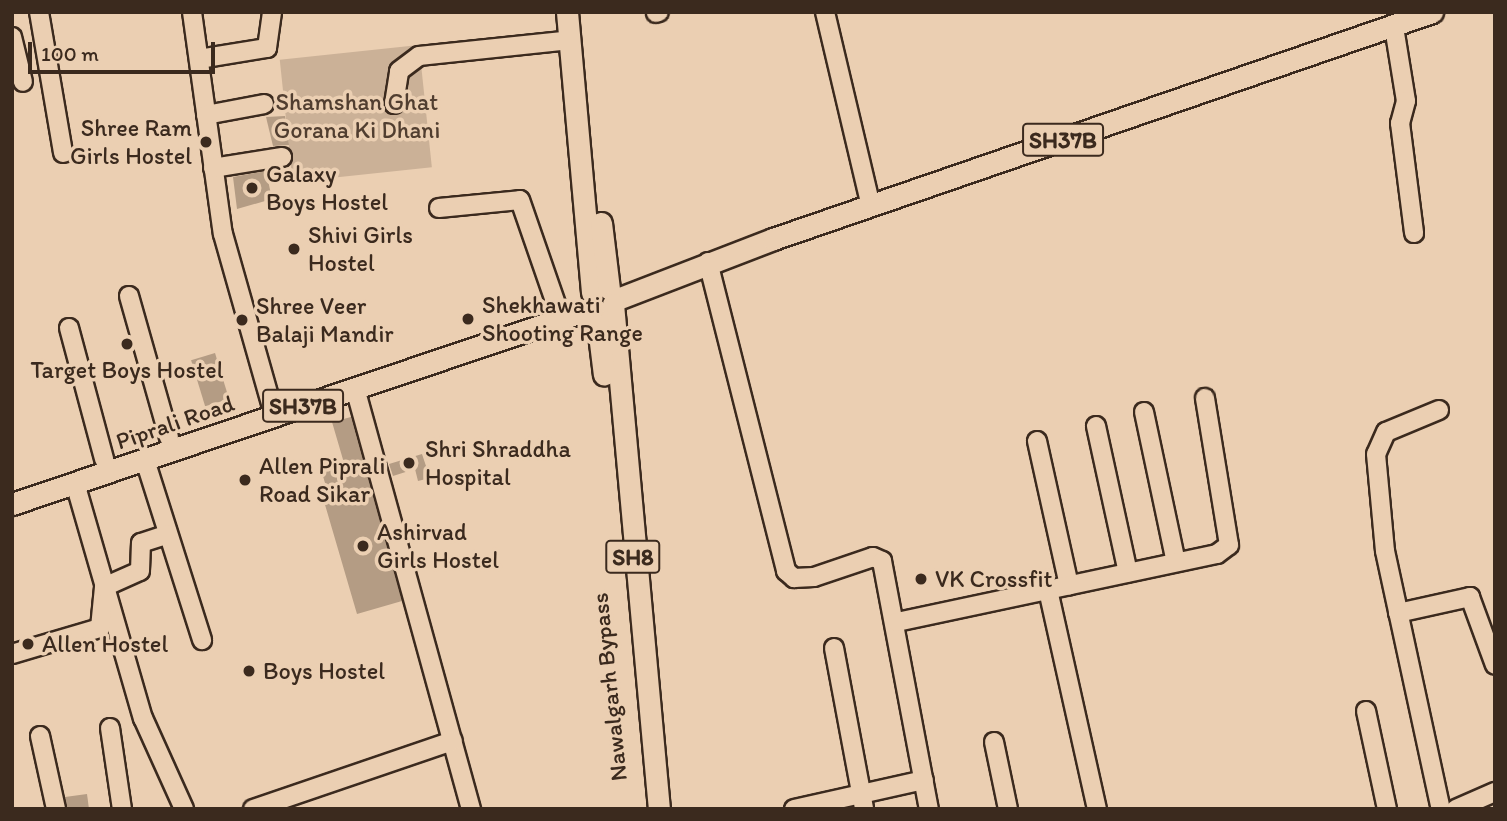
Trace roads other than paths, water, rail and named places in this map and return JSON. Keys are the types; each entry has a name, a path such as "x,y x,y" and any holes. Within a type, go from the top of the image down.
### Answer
{"main road":[{"name":"SH8","path":"567,12 588,159 602,299"},
{"name":"SH8","path":"581,12 588,159"},
{"name":"SH37B","path":"602,299 1432,12"},
{"path":"12,490 557,307 602,299"},
{"name":"Piprali Road","path":"12,504 355,388 602,299"},
{"name":"Nawalgarh Bypass","path":"602,299 659,809"},
{"name":"Nawalgarh Bypass","path":"614,409 647,809"}],"street":[{"path":"39,12 63,153"},
{"path":"192,12 223,234 271,404"},
{"path":"199,59 267,48 272,12"},
{"path":"825,12 871,206"},
{"path":"1405,20 1406,101 1399,123 1414,233"},
{"path":"12,37 23,82"},
{"path":"394,104 399,71 419,56 570,40"},
{"path":"206,115 264,104"},
{"path":"213,167 282,156"},
{"path":"439,208 520,200 557,307"},
{"path":"701,265 786,571 794,578 814,578 878,558 897,622 929,809"},
{"path":"128,296 169,437"},
{"path":"69,328 104,459"},
{"path":"355,388 471,809"},
{"path":"897,622 1217,554 1231,540 1205,398"},
{"path":"1439,410 1386,432 1376,446 1385,551 1441,809"},
{"path":"1144,412 1176,562"},
{"path":"1096,426 1128,573"},
{"path":"1037,441 1069,585"},
{"path":"145,460 202,640"},
{"path":"75,483 143,718 184,809"},
{"path":"104,587 140,571 141,543 168,534"},
{"path":"12,654 100,628 104,587"},
{"path":"1048,590 1097,809"},
{"path":"1398,613 1469,597 1495,665"},
{"path":"834,648 863,801"},
{"path":"1366,712 1387,809"},
{"path":"110,728 122,809"},
{"path":"40,736 56,809"},
{"path":"253,809 453,741"},
{"path":"994,742 1008,809"},
{"path":"794,809 863,801 925,780"},
{"path":"1456,809 1495,792"}],"place":[{"name":"Shree Ram Girls Hostel","path":"206,142"},
{"name":"Galaxy Boys Hostel","path":"252,188"},
{"name":"Shivi Girls Hostel","path":"294,249"},
{"name":"Shekhawati Shooting Range","path":"468,319"},
{"name":"Shree Veer Balaji Mandir","path":"242,320"},
{"name":"Target Boys Hostel","path":"127,344"},
{"name":"Shri Shraddha Hospital","path":"409,463"},
{"name":"Allen Piprali Road Sikar","path":"245,480"},
{"name":"Ashirvad Girls Hostel","path":"363,546"},
{"name":"VK Crossfit","path":"921,579"},
{"name":"Allen Hostel","path":"28,644"},
{"name":"Boys Hostel","path":"249,671"}],"park label":[{"name":"Shamshan Ghat Gorana Ki Dhani","path":"357,116"}]}
